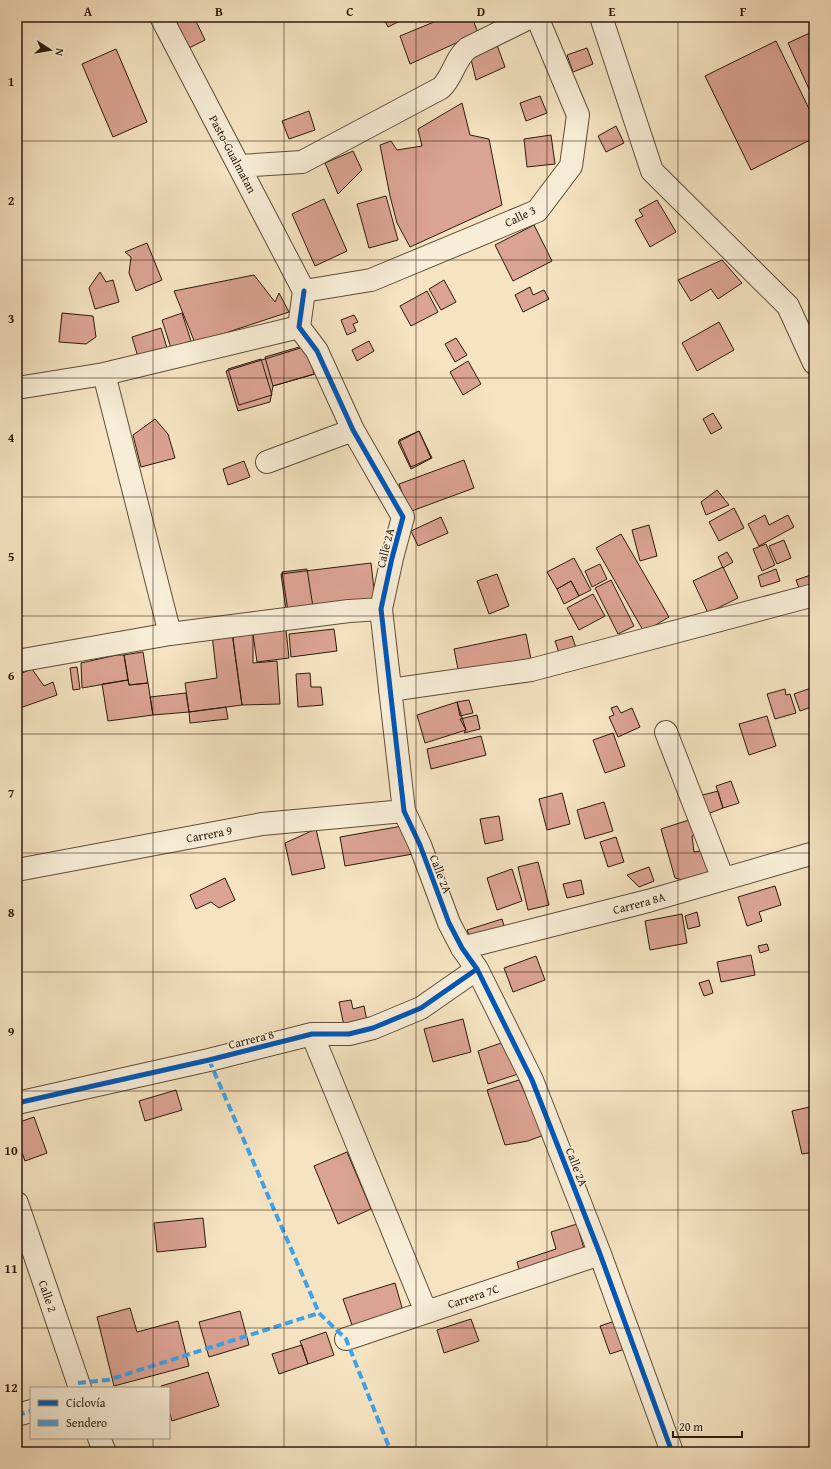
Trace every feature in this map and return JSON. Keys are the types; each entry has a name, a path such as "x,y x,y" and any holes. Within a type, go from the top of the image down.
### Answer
{"street":[{"name":"Pasto-Gualmatan","path":"161,17 304,291"},
{"path":"240,166 302,162 441,88 447,82 462,52 531,17"},
{"name":"Calle 3","path":"304,291 371,280 537,211 571,166 578,115 537,17"},
{"path":"601,17 652,171 788,306 814,363"},
{"path":"17,388 104,374 299,327 304,291"},
{"name":"Calle 2A","path":"299,327 317,351 353,430 403,517 381,609 404,811 420,845 449,923 462,948 477,969 532,1080 600,1254 672,1452"},
{"path":"104,374 170,634"},
{"path":"267,462 353,430"},
{"path":"390,690 531,670 814,595"},
{"path":"17,661 170,634 349,611 381,609"},
{"path":"666,732 723,878"},
{"name":"Carrera 9","path":"17,870 262,824 404,811"},
{"name":"Carrera 8A","path":"462,948 648,901 723,878 814,853"},
{"name":"Carrera 8","path":"17,1103 312,1034 349,1034 372,1028 421,1008 477,969"},
{"path":"312,1034 426,1312"},
{"name":"Calle 2","path":"17,1203 80,1387"},
{"name":"Carrera 7C","path":"346,1339 600,1254"},
{"path":"17,1415 30,1411"},
{"path":"99,1439 105,1452"}],"building":[{"path":"165,17 194,17 205,40 181,52"},
{"path":"383,17 408,17 388,27"},
{"path":"446,17 472,17 478,33 410,64 400,36"},
{"path":"814,31 814,100 788,43"},
{"path":"776,41 814,119 814,138 751,170 705,76"},
{"path":"497,45 505,67 476,80 470,55"},
{"path":"587,48 593,64 573,72 567,55"},
{"path":"116,49 147,122 113,137 82,64"},
{"path":"540,96 547,113 526,121 520,103"},
{"path":"462,103 470,135 489,139 502,205 410,247 397,223 380,145 391,141 397,150 422,146 418,129"},
{"path":"309,111 315,130 289,139 282,121"},
{"path":"616,126 624,143 606,152 598,136"},
{"path":"551,135 555,164 527,167 524,139"},
{"path":"353,151 362,170 338,194 325,163"},
{"path":"386,196 398,240 369,248 357,204"},
{"path":"324,199 347,251 315,266 292,214"},
{"path":"657,200 676,232 650,247 635,220 643,216 639,210"},
{"path":"534,225 552,261 513,281 495,245"},
{"path":"147,243 162,280 136,291 129,273 131,257 125,252"},
{"path":"722,260 742,283 718,299 711,289 691,301 678,280"},
{"path":"100,272 106,282 113,280 119,302 95,309 89,288"},
{"path":"254,275 275,302 279,293 289,312 195,343 174,291"},
{"path":"444,280 456,302 441,310 429,289"},
{"path":"530,287 533,295 544,290 549,299 523,312 515,295"},
{"path":"427,291 438,312 411,326 400,306"},
{"path":"62,313 93,316 96,337 86,344 59,342"},
{"path":"182,313 191,341 171,348 162,320"},
{"path":"354,315 358,322 353,324 356,331 347,335 341,320"},
{"path":"719,322 734,350 697,371 682,343"},
{"path":"161,328 167,348 138,357 132,337"},
{"path":"456,338 467,355 455,362 445,344"},
{"path":"369,341 374,351 357,361 352,350"},
{"path":"306,345 314,374 273,386 265,357"},
{"path":"307,346 315,374 273,386 270,402 238,411 226,371"},
{"path":"261,359 272,395 239,405 228,369"},
{"path":"468,361 481,384 463,395 450,372"},
{"path":"713,413 722,428 711,434 703,419"},
{"path":"155,419 168,434 175,458 141,467 133,435"},
{"path":"419,431 432,458 411,469 398,442"},
{"path":"419,431 431,458 411,467 399,440"},
{"path":"464,460 474,488 409,512 399,484"},
{"path":"244,461 250,477 228,485 223,469"},
{"path":"717,490 729,505 706,515 701,502"},
{"path":"734,508 744,528 719,541 709,522"},
{"path":"765,515 769,525 788,515 794,527 759,546 748,524"},
{"path":"441,517 448,533 418,546 411,531"},
{"path":"649,525 657,556 640,561 632,530"},
{"path":"621,534 669,617 644,632 596,548"},
{"path":"784,540 791,558 777,564 769,546"},
{"path":"766,544 775,565 762,571 753,549"},
{"path":"727,552 733,562 723,568 718,557"},
{"path":"574,558 591,590 579,596 571,581 557,589 547,572"},
{"path":"371,563 376,607 287,618 281,574"},
{"path":"600,564 607,579 592,587 585,571"},
{"path":"723,567 738,598 708,613 693,581"},
{"path":"307,569 313,607 288,611 282,572"},
{"path":"776,569 780,581 761,587 758,576"},
{"path":"497,574 509,606 489,614 477,581"},
{"path":"814,574 814,592 802,596 796,580"},
{"path":"611,580 634,626 618,634 595,588"},
{"path":"571,581 579,596 564,604 557,589"},
{"path":"593,594 605,616 579,630 567,608"},
{"path":"334,629 337,651 291,657 289,634"},
{"path":"286,630 289,658 257,662 253,634"},
{"path":"232,632 242,705 189,712 185,683 217,678 212,635"},
{"path":"232,632 253,634 253,663 277,661 280,704 242,705"},
{"path":"526,634 532,664 460,679 454,649"},
{"path":"572,636 577,651 560,656 555,641"},
{"path":"143,652 148,683 129,685 124,655"},
{"path":"117,655 124,655 128,680 82,688 81,663"},
{"path":"77,667 80,689 73,690 70,668"},
{"path":"32,669 44,686 53,682 57,695 17,709 17,675"},
{"path":"310,673 311,687 321,687 323,705 298,707 296,674"},
{"path":"128,680 129,685 148,683 153,715 108,721 102,684"},
{"path":"814,687 814,706 800,711 794,694"},
{"path":"785,689 786,695 790,694 796,713 775,719 767,694"},
{"path":"186,693 189,712 153,715 150,697"},
{"path":"469,700 473,713 460,716 457,702"},
{"path":"457,702 466,730 425,743 417,715"},
{"path":"617,706 621,713 632,708 640,727 618,737 609,717 614,715 611,708"},
{"path":"226,707 228,719 190,723 189,712"},
{"path":"477,715 480,729 464,733 466,730 460,719"},
{"path":"767,716 776,746 749,755 739,724"},
{"path":"613,733 625,766 605,773 593,740"},
{"path":"481,736 486,755 431,769 427,749"},
{"path":"731,781 739,803 723,808 716,786"},
{"path":"718,791 723,808 705,815 699,796"},
{"path":"562,793 570,824 547,830 539,799"},
{"path":"604,802 613,831 585,839 577,810"},
{"path":"499,816 503,840 485,844 480,819"},
{"path":"692,819 696,834 692,836 694,852 700,851 711,876 690,882 675,878 661,829"},
{"path":"408,825 413,854 345,866 340,837"},
{"path":"316,829 325,868 292,875 285,843"},
{"path":"616,837 624,862 608,867 600,842"},
{"path":"538,862 549,905 528,910 518,867"},
{"path":"649,867 654,881 639,887 627,875"},
{"path":"512,869 522,901 497,910 487,878"},
{"path":"225,878 235,900 219,908 211,902 196,909 190,895"},
{"path":"581,880 584,894 567,898 563,884"},
{"path":"775,886 781,905 759,912 762,921 747,926 738,897"},
{"path":"697,912 700,926 688,929 685,916"},
{"path":"682,914 687,943 650,950 645,921"},
{"path":"502,919 506,932 472,943 467,930"},
{"path":"767,944 769,950 760,953 758,946"},
{"path":"751,955 755,975 721,982 717,962"},
{"path":"536,956 545,980 513,992 504,968"},
{"path":"709,980 713,993 704,996 699,983"},
{"path":"351,1000 353,1009 364,1006 368,1026 345,1031 339,1002"},
{"path":"463,1019 471,1052 433,1062 424,1029"},
{"path":"507,1041 518,1074 488,1084 478,1051"},
{"path":"519,1080 544,1135 528,1141 505,1145 487,1090"},
{"path":"176,1090 182,1110 145,1121 139,1101"},
{"path":"814,1106 814,1152 802,1154 792,1111"},
{"path":"34,1117 47,1153 25,1161 17,1139 17,1123"},
{"path":"347,1152 371,1209 338,1224 314,1166"},
{"path":"203,1218 206,1247 157,1252 154,1223"},
{"path":"577,1224 586,1256 521,1276 517,1262 556,1249 551,1232"},
{"path":"395,1283 403,1311 352,1325 343,1299"},
{"path":"130,1308 137,1332 178,1321 189,1366 114,1386 97,1317"},
{"path":"240,1311 249,1345 209,1357 199,1322"},
{"path":"471,1319 479,1341 444,1353 437,1330"},
{"path":"621,1319 631,1347 610,1354 600,1326"},
{"path":"326,1332 334,1355 308,1364 300,1341"},
{"path":"302,1345 308,1364 279,1374 272,1354"},
{"path":"208,1372 219,1406 172,1421 170,1414 170,1387 161,1386"}],"marked path":[{"path":"209,1060 319,1313 346,1339 391,1452"},
{"path":"78,1383 108,1380 319,1313"},
{"path":"17,1415 30,1411"}],"cycle path":[{"path":"304,291 299,327 317,351 353,430 403,517 381,609 404,811 420,845 449,923 462,948 477,969 532,1080 600,1254 672,1452"},
{"path":"17,1103 209,1060 312,1034 349,1034 373,1028 421,1008 477,969"}]}
